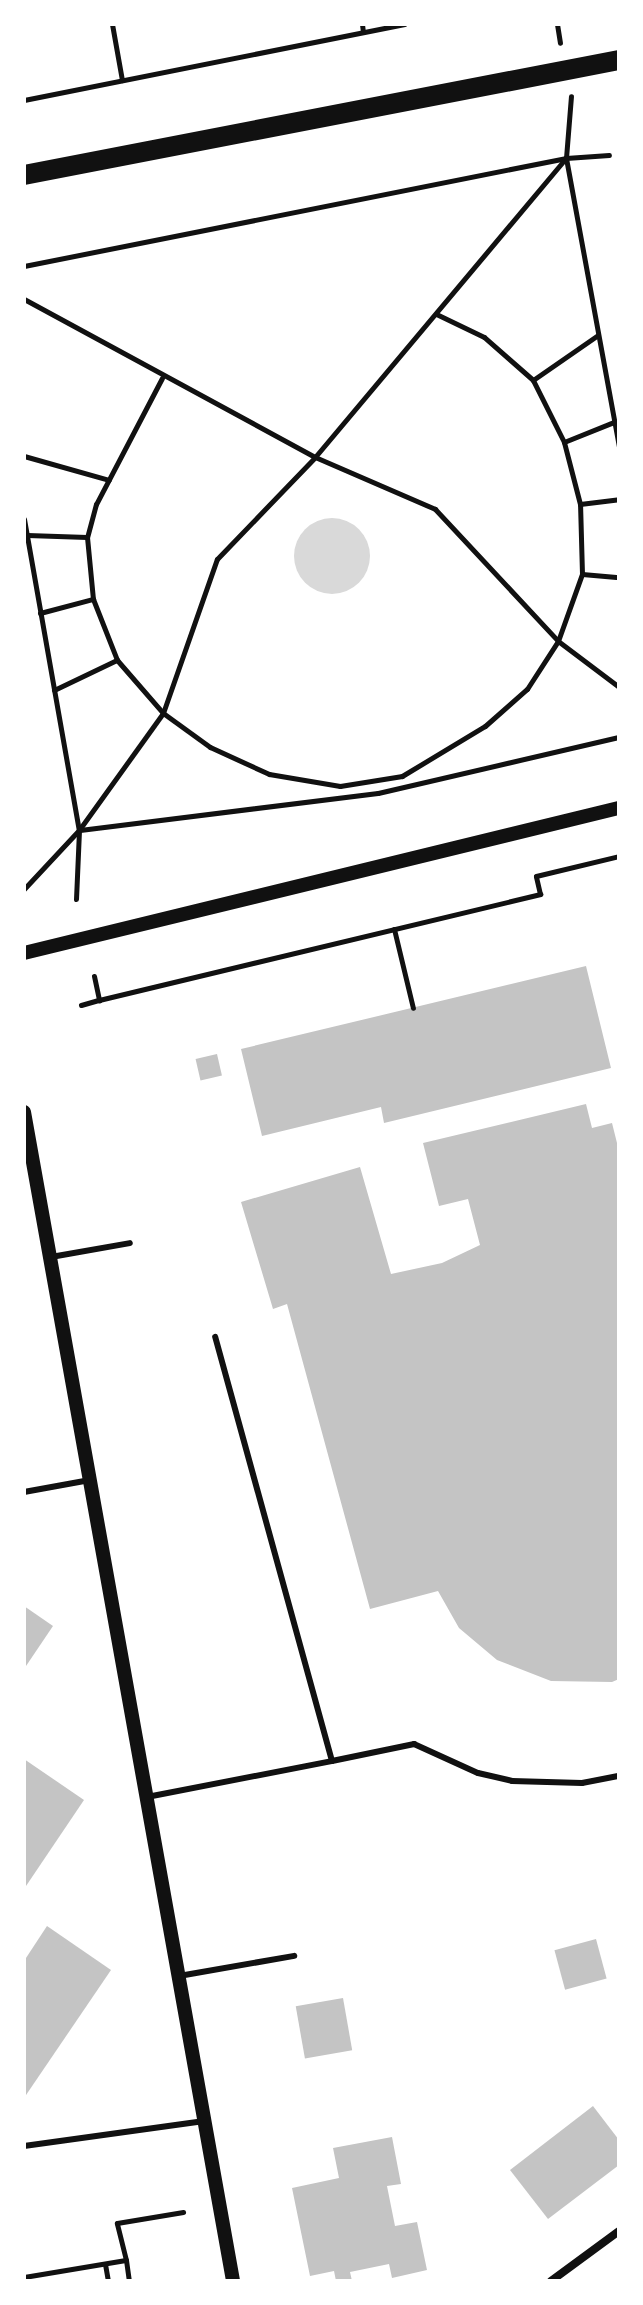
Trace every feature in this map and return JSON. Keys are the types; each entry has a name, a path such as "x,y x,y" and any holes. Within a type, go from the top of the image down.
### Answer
{"main road":[{"path":"24,175 619,60"}],"street":[{"path":"24,953 619,808"},
{"path":"24,1112 233,2281"},
{"path":"551,2281 619,2231"}],"lane":[{"path":"50,1257 130,1243"},
{"path":"215,1337 332,1761"},
{"path":"24,1492 90,1480"},
{"path":"147,1797 414,1744 478,1773 512,1781 582,1783 619,1776"},
{"path":"179,1976 294,1956"},
{"path":"24,2146 204,2121"}],"path":[{"path":"112,24 122,80"},
{"path":"362,24 363,32"},
{"path":"24,100 404,24"},
{"path":"24,266 566,158 609,155"},
{"path":"24,889 79,830 163,713 217,559 315,457 566,158"},
{"path":"566,158 619,448"},
{"path":"24,299 162,378 315,457 435,509 558,641 619,687"},
{"path":"162,378 109,480 87,537 93,599 117,660 163,713 210,747 269,774 340,786 402,776 485,726 527,689 558,641 582,574 580,504 564,442 533,380 484,337 436,314"},
{"path":"533,380 598,334"},
{"path":"564,442 614,422"},
{"path":"24,456 109,480"},
{"path":"580,504 619,499"},
{"path":"24,519 79,830 76,899"},
{"path":"27,535 87,537"},
{"path":"582,574 619,577"},
{"path":"40,613 93,599"},
{"path":"54,690 117,660"},
{"path":"79,830 378,793 619,737"},
{"path":"81,1005 540,894 536,876 619,856"},
{"path":"394,929 413,1008"},
{"path":"94,976 99,1000"},
{"path":"129,2281 117,2223 183,2212"},
{"path":"24,2277 126,2260"},
{"path":"105,2264 108,2281"}],"shaded area":[{"path":"332,518 346,521 359,529 367,542 370,556 367,570 359,583 346,591 332,594 318,591 305,583 297,570 294,556 297,542 305,529 318,521"}],"building":[{"path":"586,966 611,1068 384,1123 381,1107 262,1136 241,1049"},
{"path":"217,1054 222,1075 201,1080 196,1059"},
{"path":"586,1104 592,1128 612,1123 619,1151 619,1679 612,1682 551,1681 497,1660 459,1628 438,1591 370,1609 287,1304 273,1309 241,1202 360,1167 391,1274 442,1263 480,1245 468,1199 439,1206 423,1143"},
{"path":"24,1606 53,1626 24,1669"},
{"path":"24,1759 84,1800 24,1889"},
{"path":"47,1926 111,1970 24,2098 24,1961"},
{"path":"596,1939 607,1979 565,1990 554,1950"},
{"path":"343,1998 352,2050 305,2059 296,2006"},
{"path":"593,2106 619,2140 619,2165 548,2219 510,2170"},
{"path":"392,2137 401,2184 387,2186 395,2226 417,2222 427,2270 392,2278 389,2264 350,2272 352,2281 336,2281 334,2271 310,2276 292,2188 339,2178 333,2148"}]}
